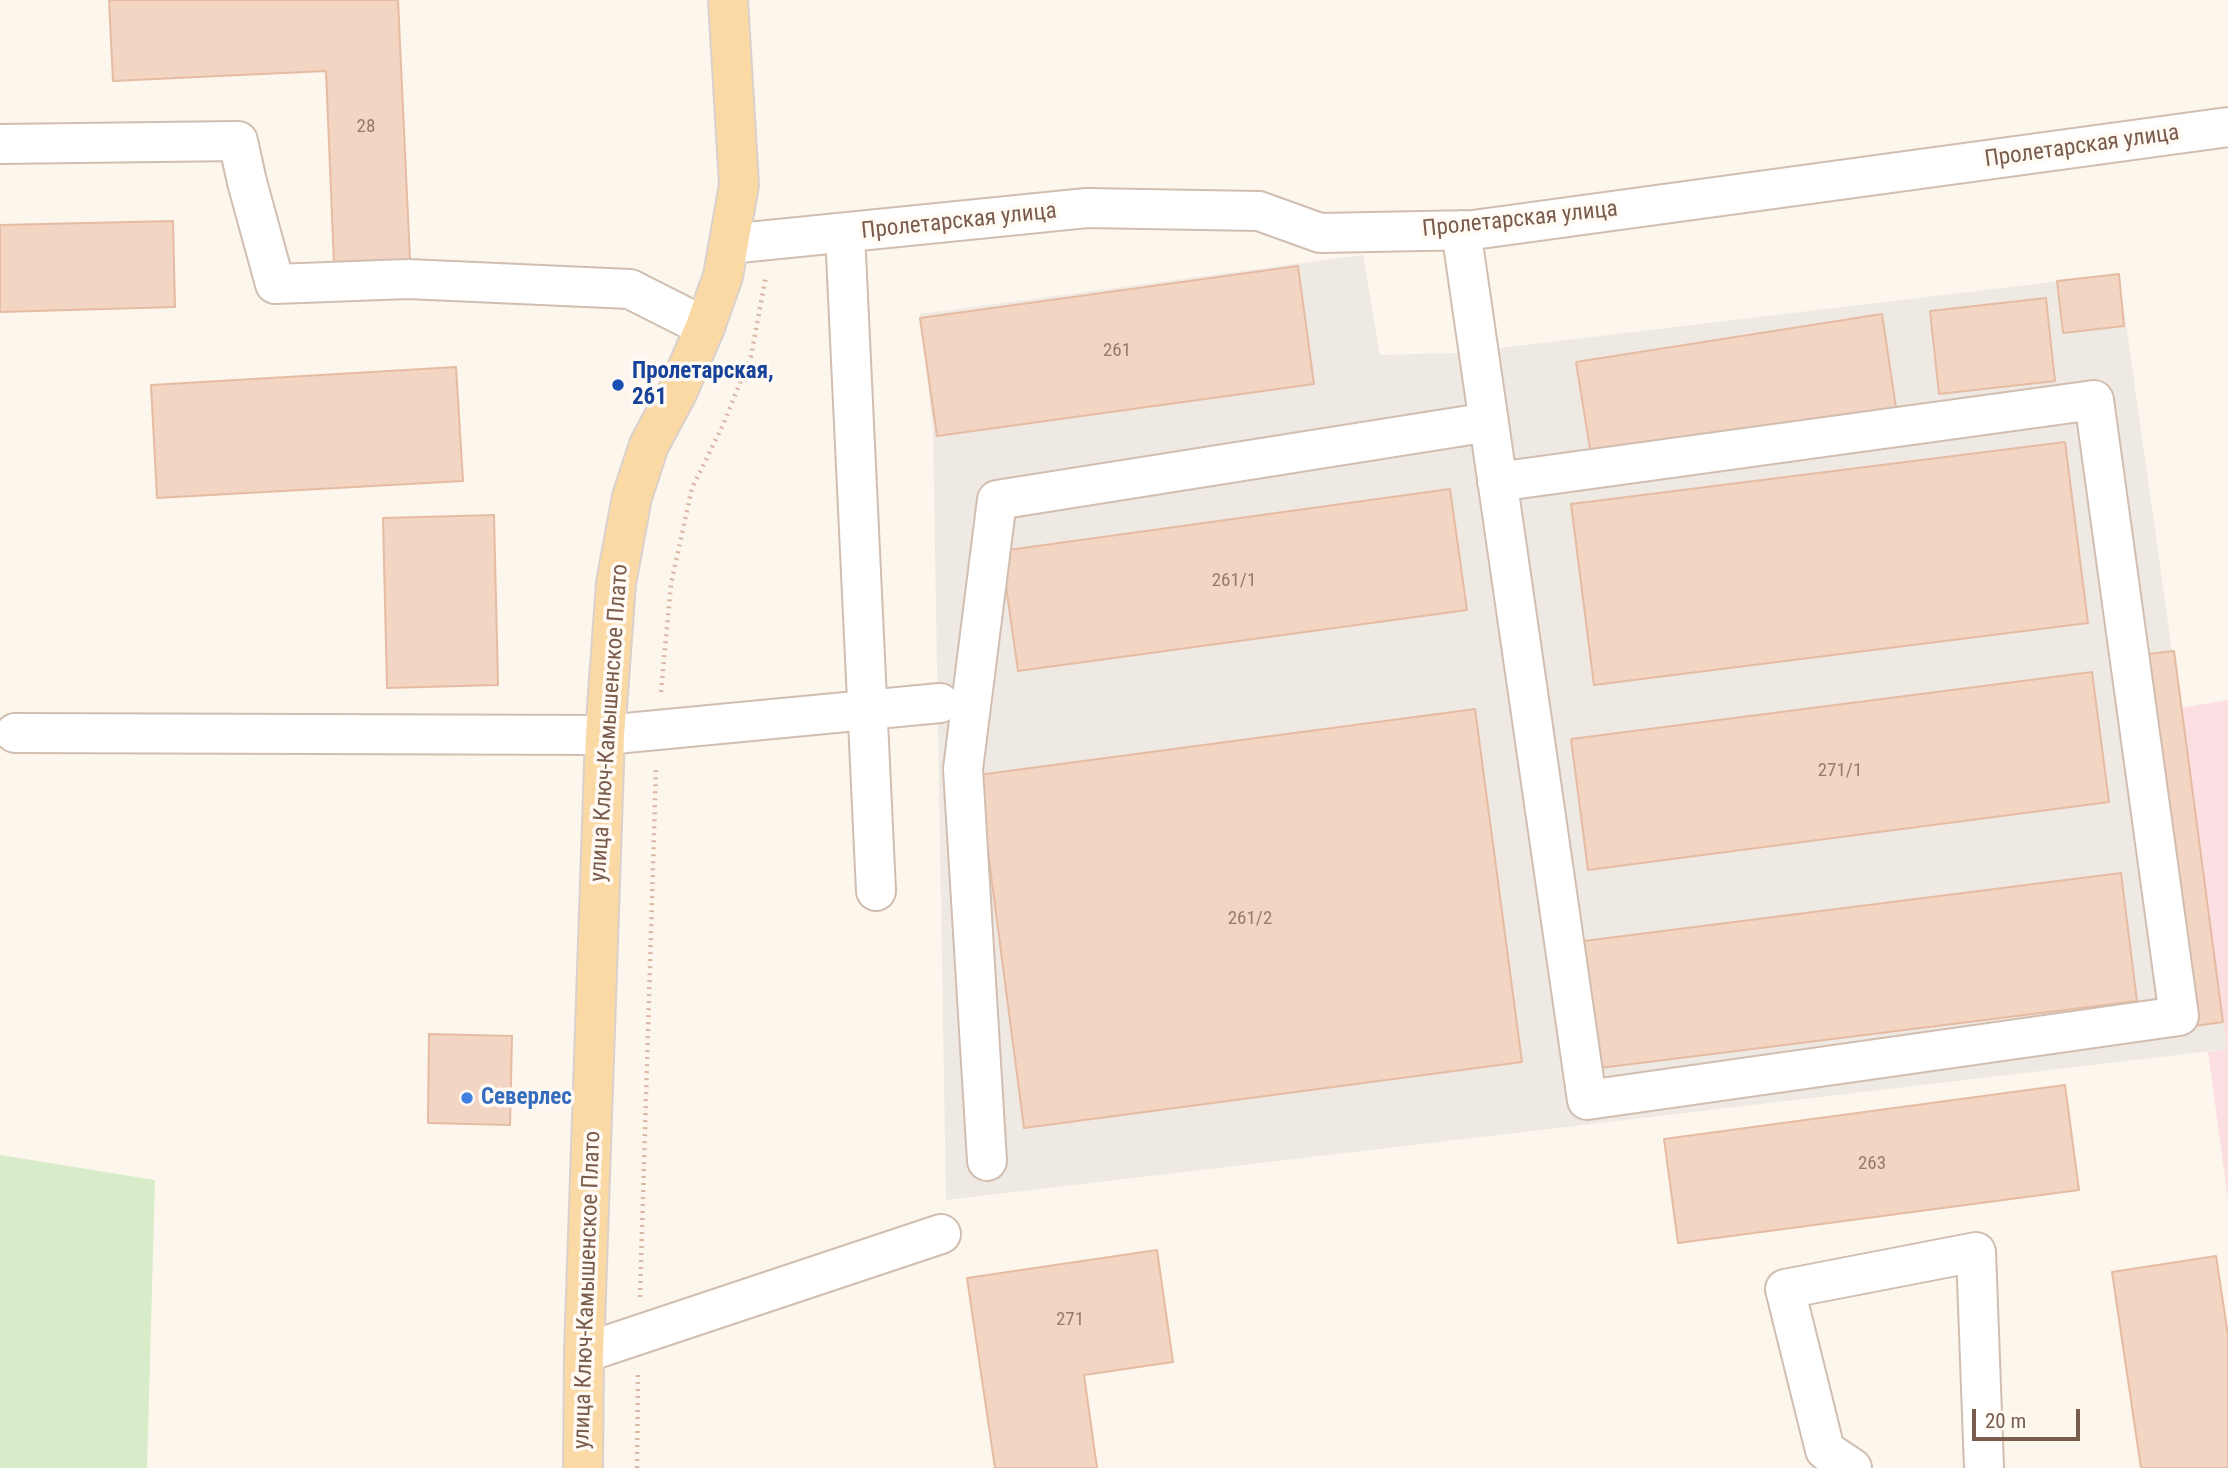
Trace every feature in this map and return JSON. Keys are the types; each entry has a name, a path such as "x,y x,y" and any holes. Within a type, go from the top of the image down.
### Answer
{"main road":[{"name":"улица Ключ-Камышенское Плато","path":"583,1468 584,1353 605,735 616,583 632,497 649,445 677,393 723,276 739,185 728,0"}],"street":[{"name":"Пролетарская улица","path":"729,244 1087,208 1259,211 1320,233 1461,230 2228,127"},
{"path":"0,144 238,141 275,284 408,279 630,289 705,327"},
{"path":"1461,230 1497,482 1587,1100 2179,1016 2094,400 1497,482"},
{"path":"845,233 876,891"},
{"path":"987,1161 963,769 998,500 1489,422"},
{"path":"15,733 605,735 940,703"},
{"path":"584,1353 941,1234"},
{"path":"1853,1468 1825,1450 1785,1289 1976,1252 1984,1468"}],"shaded area":[{"path":"1363,255 1380,355 1458,353 2119,274 2228,1049 946,1200 933,431 920,314"},
{"path":"2228,700 2228,1200 2208,1052 2227,1049 2180,708"}],"green space":[{"path":"0,1155 155,1180 147,1468 0,1468"}],"building":[{"path":"109,0 398,0 410,260 334,264 326,71 113,81"},
{"path":"173,221 175,307 0,312 0,225"},
{"path":"1298,266 1314,384 937,436 920,318"},
{"path":"2119,274 2124,326 2063,333 2057,281"},
{"path":"2046,298 2055,381 1939,394 1930,311"},
{"path":"1882,314 1896,408 1591,455 1576,362"},
{"path":"456,367 463,481 157,498 151,385"},
{"path":"2065,442 2088,623 1594,685 1571,504"},
{"path":"1450,489 1467,610 1018,671 1001,551"},
{"path":"494,515 498,685 387,688 383,518"},
{"path":"2174,651 2223,1022 2180,1028 2131,656"},
{"path":"2092,672 2109,802 1588,870 1571,739"},
{"path":"1475,709 1522,1062 1024,1128 978,775"},
{"path":"2121,873 2137,1001 1600,1068 1584,941"},
{"path":"429,1034 512,1036 510,1125 428,1123"},
{"path":"2065,1085 2079,1190 1678,1243 1664,1139"},
{"path":"1157,1250 1173,1362 1084,1375 1097,1468 995,1468 967,1278"},
{"path":"2216,1256 2228,1335 2228,1468 2141,1468 2112,1272"}],"place":[{"name":"Пролетарская, 261","path":"618,385"},
{"name":"Северлес","path":"467,1098"}]}
